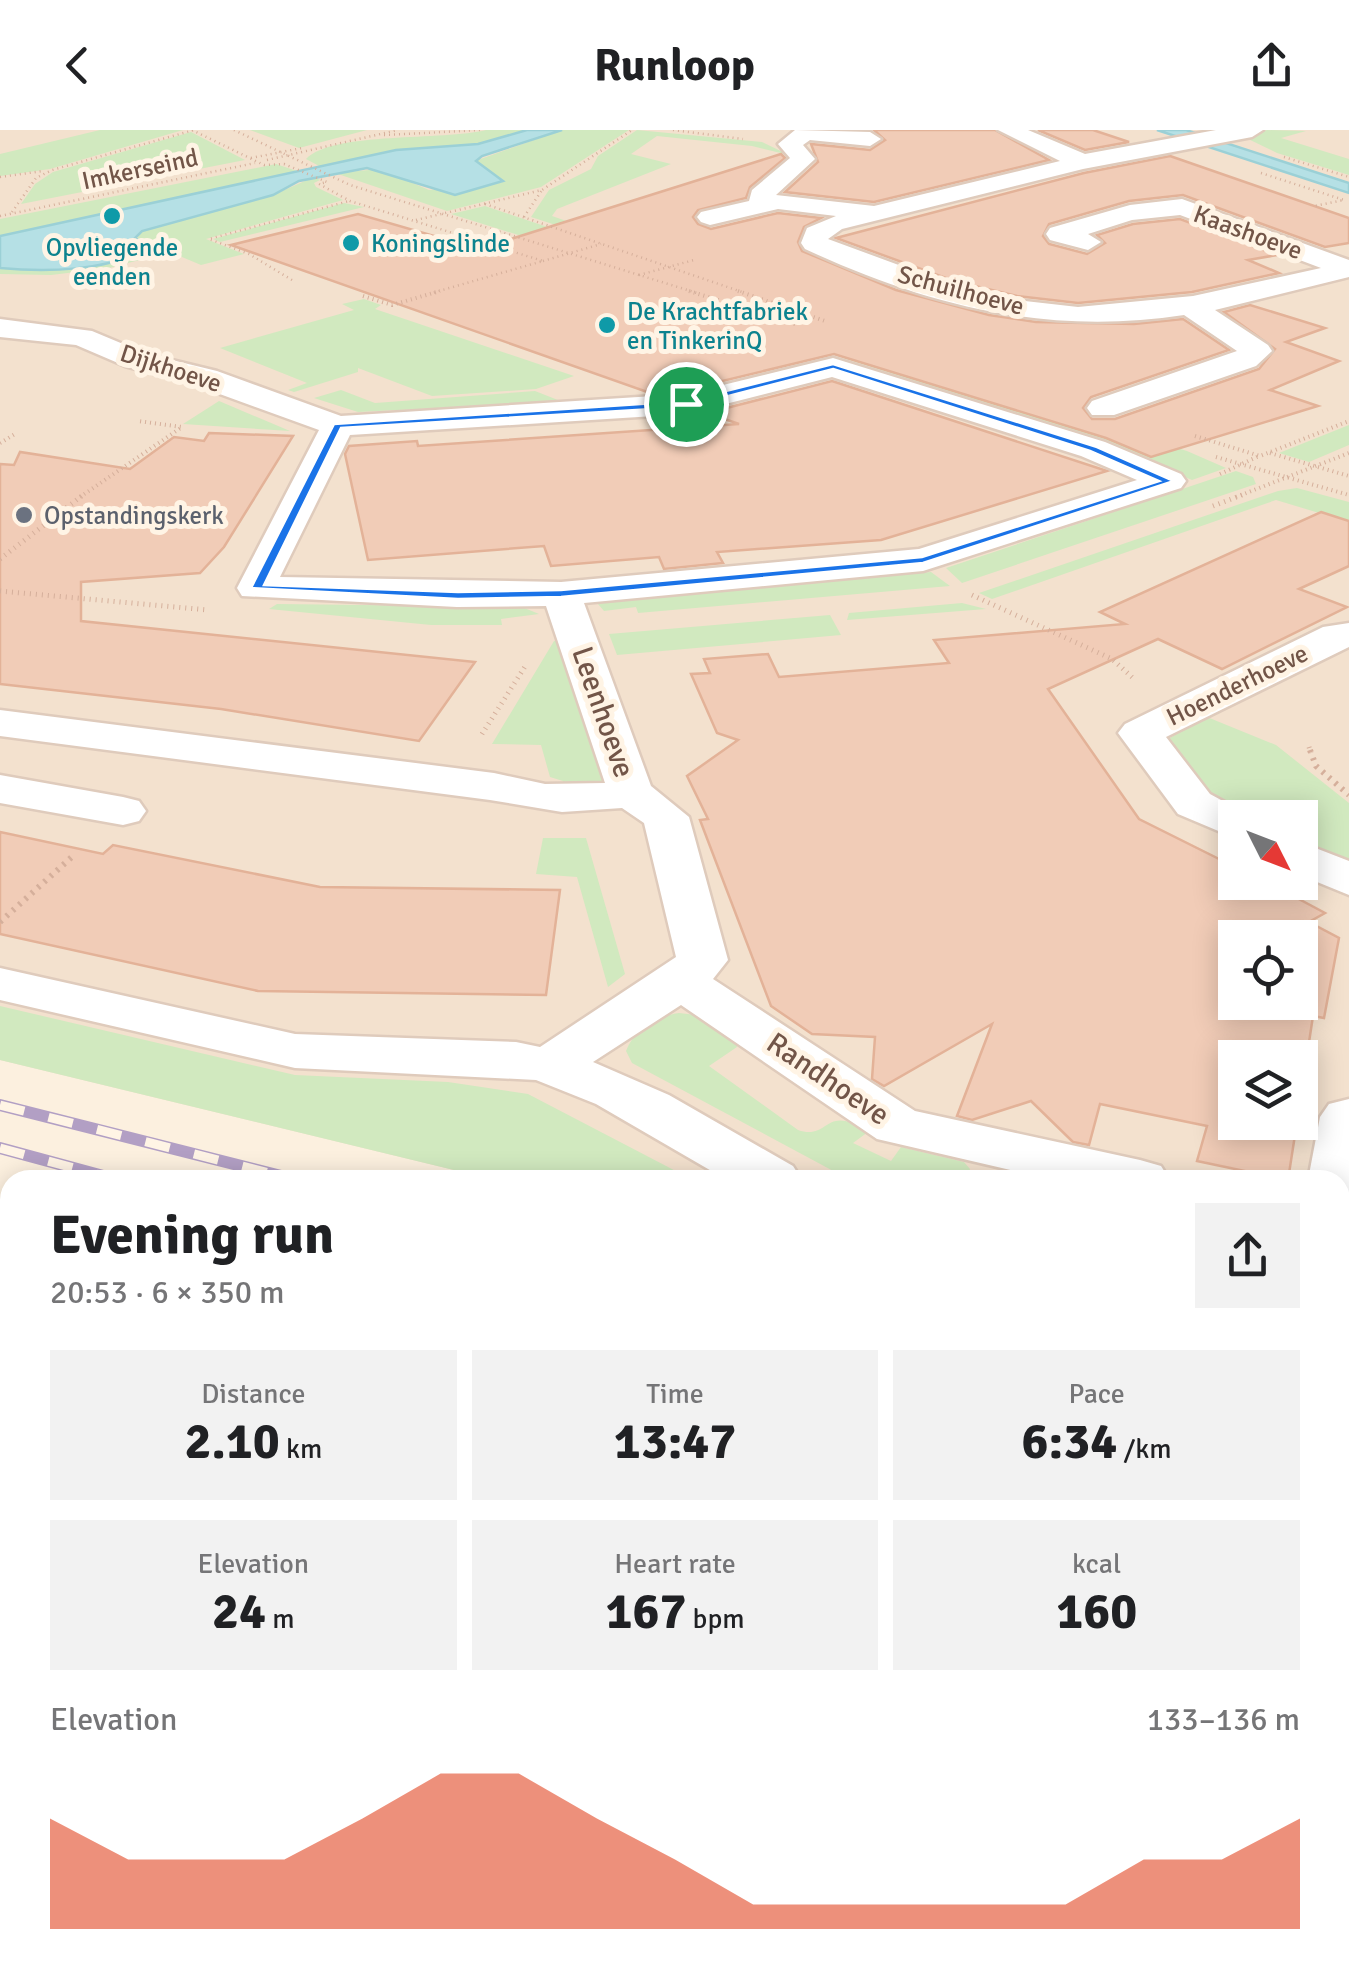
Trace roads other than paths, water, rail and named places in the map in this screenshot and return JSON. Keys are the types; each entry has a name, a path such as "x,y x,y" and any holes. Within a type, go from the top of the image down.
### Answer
{"street":[{"path":"1010,130 1082,162"},
{"name":"Schuilhoeve","path":"1252,130 1082,162 877,212 833,224 816,234 814,243 1012,307 1075,316 1293,286 1348,269"},
{"path":"761,203 761,194 802,159 801,136 870,139"},
{"name":"Schuilhoeve","path":"710,217 761,203 877,212"},
{"name":"Kaashoeve","path":"1088,242 1059,234 1130,214 1182,208 1348,269"},
{"name":"Schuilhoeve","path":"1293,286 1339,303"},
{"path":"1102,408 1245,360 1257,351 1185,303"},
{"name":"Dijkhoeve","path":"0,328 82,337 136,360 206,378 338,426"},
{"path":"833,366 1093,449 1169,481 923,560 561,594 458,596 256,588 338,426 686,404 833,366"},
{"name":"Leenhoeve","path":"561,594 631,793 666,817 702,960 681,982"},
{"name":"Hoenderhoeve","path":"1218,816 1194,804 1140,733 1337,636 1349,635"},
{"path":"0,723 494,787 524,797 580,801 631,793"},
{"path":"0,789 123,810"},
{"path":"1318,865 1349,880"},
{"path":"550,1065 681,982"},
{"name":"Randhoeve","path":"681,982 897,1126 1095,1170"},
{"path":"0,984 295,1052 516,1059 550,1065 606,1089 754,1170"},
{"path":"1340,1170 1349,1117"}],"water":[{"path":"527,130 562,130 482,156 476,161 503,181 455,195 367,168 299,181 273,195 142,231 135,238 148,247 115,261 56,270 0,268 0,236 396,150 478,144"},
{"path":"1157,130 1186,130 1349,183 1349,193"}],"railway":[{"path":"0,1105 257,1170"},
{"path":"0,1148 81,1170"}],"place":[{"name":"Opvliegende eenden","path":"112,216"},
{"name":"Koningslinde","path":"351,243"},
{"name":"De Krachtfabriek en TinkerinQ","path":"607,325"},
{"name":"Opstandingskerk","path":"24,515"}]}
